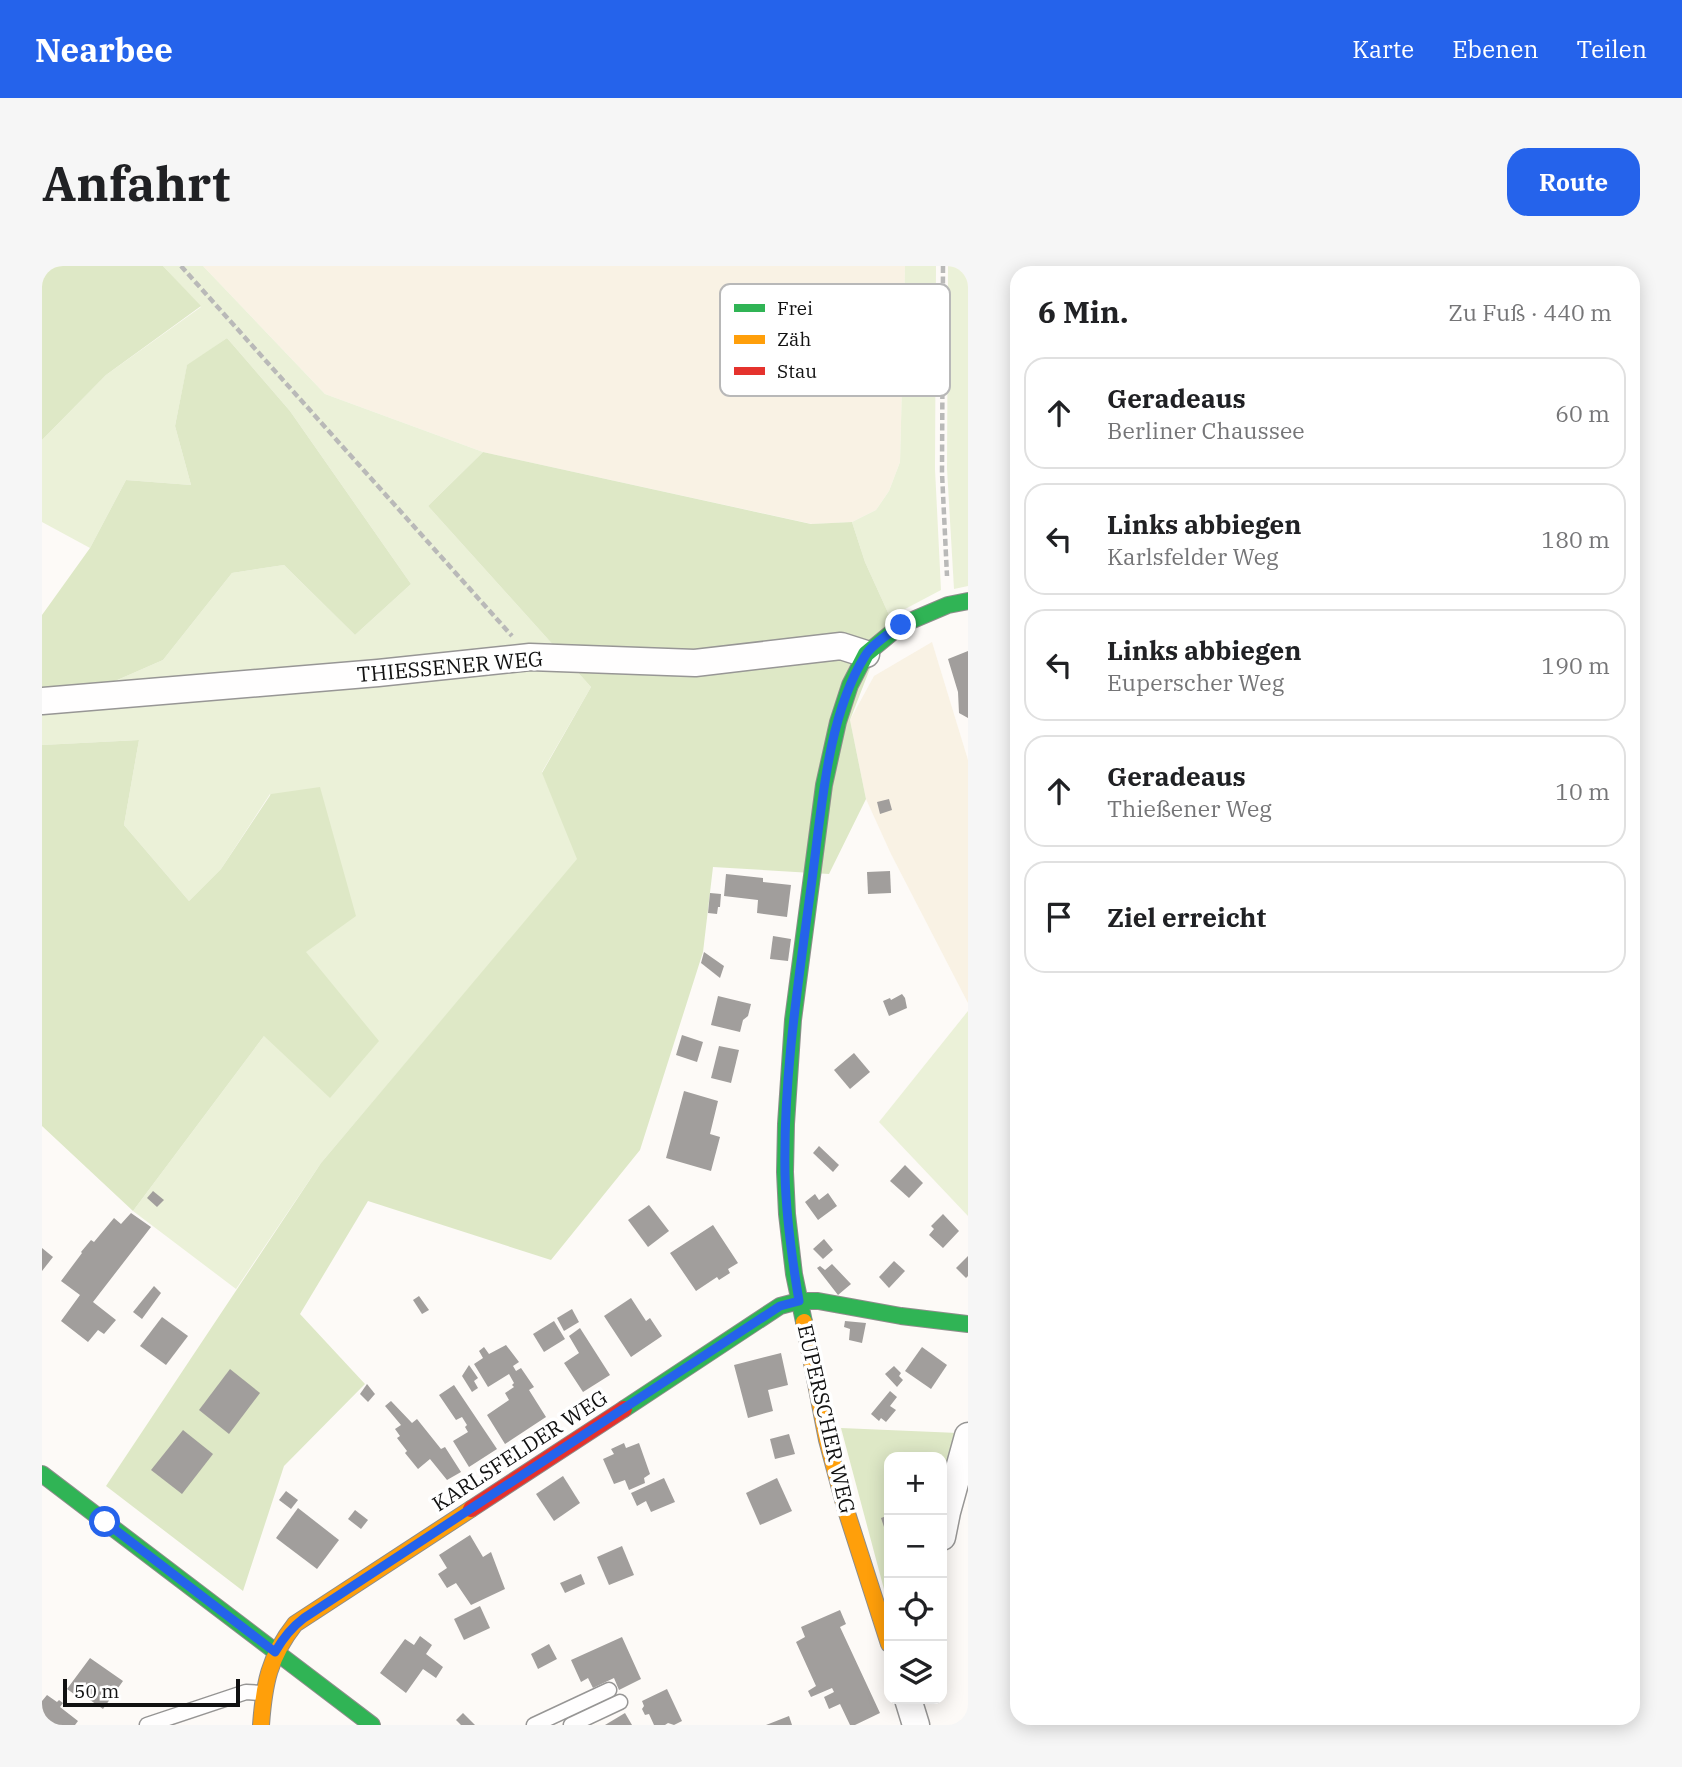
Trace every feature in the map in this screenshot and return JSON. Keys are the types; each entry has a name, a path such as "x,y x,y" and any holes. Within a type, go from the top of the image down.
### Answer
{"street":[{"path":"866,654 901,625 968,601"},
{"name":"THIESSENER WEG","path":"42,701 378,673 530,657 695,663 841,646 866,654"},
{"name":"EUPERSCHER WEG","path":"866,654 850,685 838,722 824,785 793,1020 785,1172 787,1214 799,1301 827,1440 845,1507 888,1641"},
{"path":"799,1301 818,1301 901,1316 968,1324"},
{"name":"KARLSFELDER WEG","path":"275,1652 295,1625 304,1618 780,1306 799,1301"},
{"path":"946,1515 968,1436"},
{"path":"42,1474 372,1725"},
{"path":"261,1725 266,1675 275,1652"},
{"path":"910,1704 916,1725"}],"lane":[{"path":"534,1725 609,1690"},
{"path":"147,1725 246,1692 264,1693"},
{"path":"571,1725 620,1702"}],"path":[{"path":"181,266 530,657"},
{"path":"943,266 943,284"},
{"path":"942,396 942,473 948,606"}],"shaded area":[{"path":"203,266 905,266 905,284 720,284 720,396 902,396 900,462 889,491 876,510 852,522 812,524 483,452 325,394"},
{"path":"932,642 968,760 968,1003 891,854 866,799 850,720 874,676"}],"green space":[{"path":"42,266 163,266 201,306 106,375 42,440"},
{"path":"163,266 203,266 325,394 483,452 428,506 591,687 542,772 578,859 321,1163 236,1289 133,1211 264,1036 305,952 270,794 221,869 189,901 124,825 139,740 42,745 42,713 163,660 232,573 284,565 355,635 411,584 290,411 227,338 187,366 175,426 191,485 126,480 90,548 42,522 42,440 106,375 201,307"},
{"path":"905,266 936,266 936,284 905,284"},
{"path":"948,266 968,266 968,586 954,589 947,469 947,396 950,396"},
{"path":"227,338 290,411 411,584 355,635 284,565 232,573 163,660 42,713 42,615 90,548 126,480 191,485 175,426 187,365"},
{"path":"902,396 935,396 935,469 941,590 890,617 865,562 852,522 876,510 889,491 900,462"},
{"path":"483,452 811,524 852,522 865,562 890,617 850,720 866,799 829,874 713,867 703,952 640,1150 551,1260 368,1201 300,1314 365,1384 284,1466 243,1591 106,1486 321,1163 577,859 542,773 591,687 428,506"},
{"path":"139,740 124,825 189,901 221,869 271,794 320,787 356,916 306,952 379,1041 330,1098 264,1036 133,1211 42,1126 42,745"},
{"path":"968,1011 968,1216 879,1122"},
{"path":"841,1428 958,1433 947,1487 947,1452 884,1452 884,1589"}],"building":[{"path":"968,651 968,718 959,713 958,692 948,659"},
{"path":"889,799 892,810 880,814 877,802"},
{"path":"890,871 891,893 868,894 867,872"},
{"path":"726,874 763,878 763,882 791,885 787,917 757,913 758,900 724,896"},
{"path":"710,893 721,894 717,914 708,913"},
{"path":"773,936 791,939 788,961 770,959"},
{"path":"704,952 724,966 720,978 701,963"},
{"path":"902,994 907,1008 889,1016 883,1001"},
{"path":"718,996 751,1004 740,1032 711,1025"},
{"path":"682,1035 703,1042 697,1062 676,1055"},
{"path":"719,1046 739,1050 731,1083 711,1078"},
{"path":"854,1053 870,1072 850,1089 834,1070"},
{"path":"684,1091 718,1101 710,1134 720,1137 711,1171 666,1158"},
{"path":"819,1146 839,1165 833,1172 813,1153"},
{"path":"905,1165 923,1183 909,1198 890,1181"},
{"path":"153,1191 164,1200 157,1207 147,1198"},
{"path":"828,1193 837,1206 818,1220 805,1202 815,1194 819,1200"},
{"path":"649,1205 669,1231 648,1247 628,1220"},
{"path":"131,1213 151,1227 93,1302 116,1320 104,1334 98,1330 88,1342 61,1321 80,1295 61,1281 91,1240 94,1242 114,1218 121,1224"},
{"path":"943,1214 959,1231 943,1248 929,1235 934,1229 931,1226"},
{"path":"713,1225 738,1263 728,1269 730,1273 719,1280 717,1277 696,1291 670,1253"},
{"path":"824,1239 833,1250 823,1259 813,1249"},
{"path":"42,1248 53,1257 42,1271"},
{"path":"968,1256 968,1276 966,1278 956,1268"},
{"path":"894,1261 905,1271 889,1288 879,1277"},
{"path":"832,1264 851,1284 838,1295 817,1268 820,1266 825,1270"},
{"path":"154,1286 161,1293 142,1319 133,1312"},
{"path":"419,1296 429,1310 422,1314 413,1300"},
{"path":"631,1298 646,1321 650,1318 662,1336 631,1357 604,1316"},
{"path":"572,1309 579,1322 564,1331 557,1318"},
{"path":"162,1317 188,1336 166,1365 140,1346"},
{"path":"554,1321 565,1339 544,1352 533,1334"},
{"path":"845,1321 866,1323 862,1343 849,1340 850,1329 844,1327"},
{"path":"580,1328 610,1375 583,1392 564,1363 579,1353 569,1336"},
{"path":"506,1345 519,1362 513,1366 516,1371 521,1368 534,1387 529,1390 546,1417 505,1444 487,1415 509,1400 505,1393 514,1387 514,1383 509,1374 488,1387 474,1364 483,1358 479,1351 484,1347 489,1354"},
{"path":"922,1347 947,1365 931,1389 905,1371"},
{"path":"781,1353 788,1385 768,1390 773,1411 748,1418 734,1365"},
{"path":"469,1365 478,1378 474,1381 478,1388 472,1392 462,1376"},
{"path":"894,1366 901,1373 899,1376 903,1380 897,1387 885,1374"},
{"path":"230,1369 260,1393 229,1434 199,1410"},
{"path":"367,1384 375,1394 368,1402 360,1394"},
{"path":"454,1385 497,1449 469,1467 453,1441 468,1432 465,1427 467,1425 462,1417 456,1420 439,1395"},
{"path":"890,1391 897,1397 890,1406 896,1410 886,1422 881,1418 879,1421 871,1414"},
{"path":"391,1401 412,1423 417,1419 441,1449 445,1447 461,1472 447,1480 430,1459 418,1469 397,1438 400,1436 395,1429 401,1425 385,1406"},
{"path":"183,1430 213,1454 182,1494 151,1470"},
{"path":"789,1434 795,1454 775,1459 770,1439"},
{"path":"624,1443 626,1448 639,1443 650,1474 644,1478 645,1483 629,1490 625,1480 614,1484 603,1459 614,1454 611,1449"},
{"path":"563,1476 580,1503 554,1521 536,1494"},
{"path":"664,1478 675,1502 651,1512 646,1501 637,1506 631,1493"},
{"path":"777,1478 792,1511 760,1525 746,1493"},
{"path":"286,1491 298,1500 291,1509 279,1500"},
{"path":"298,1508 339,1540 317,1569 276,1538"},
{"path":"355,1510 368,1520 361,1529 348,1519"},
{"path":"470,1535 483,1557 491,1552 505,1589 471,1605 456,1583 447,1588 438,1574 447,1568 439,1555"},
{"path":"622,1546 634,1575 609,1585 597,1557"},
{"path":"581,1574 585,1584 565,1593 560,1583"},
{"path":"480,1606 490,1628 464,1640 454,1619"},
{"path":"840,1610 846,1624 840,1627 880,1713 855,1725 850,1725 840,1704 829,1709 824,1697 834,1692 832,1688 811,1697 808,1691 816,1686 796,1642 805,1637 801,1627"},
{"path":"420,1636 432,1645 426,1654 443,1667 436,1678 423,1669 406,1693 380,1673 405,1639 414,1645"},
{"path":"622,1637 641,1679 619,1690 614,1678 593,1688 588,1678 581,1682 571,1660"},
{"path":"549,1644 557,1659 538,1669 531,1654"},
{"path":"90,1658 123,1681 103,1709 77,1691 74,1694 67,1689"},
{"path":"667,1689 682,1721 674,1725 654,1725 649,1714 645,1715 642,1709 642,1701"},
{"path":"47,1695 63,1703 60,1707 78,1721 75,1725 53,1725 42,1717 42,1701"},
{"path":"463,1713 475,1725 461,1725 456,1720"},
{"path":"625,1713 632,1725 605,1725"},
{"path":"789,1716 792,1725 766,1725"}],"traffic: fast":[{"path":"804,1322 794,1274 787,1214 786,1124 793,1020 824,785 838,722 850,685 866,654 901,625 948,605 968,601"},
{"path":"624,1409 780,1306 799,1301 818,1301 901,1316 968,1324"},
{"path":"42,1474 372,1725"}],"traffic: slow":[{"path":"804,1322 827,1440 845,1507 888,1641"},
{"path":"261,1725 269,1672 279,1648 295,1624 471,1509"}],"traffic: jam":[{"path":"471,1509 624,1409"}],"route":[{"path":"105,1522 275,1652 295,1625 304,1618 780,1306 799,1301 787,1214 786,1124 793,1020 824,785 838,722 850,685 866,654 901,625"}]}
